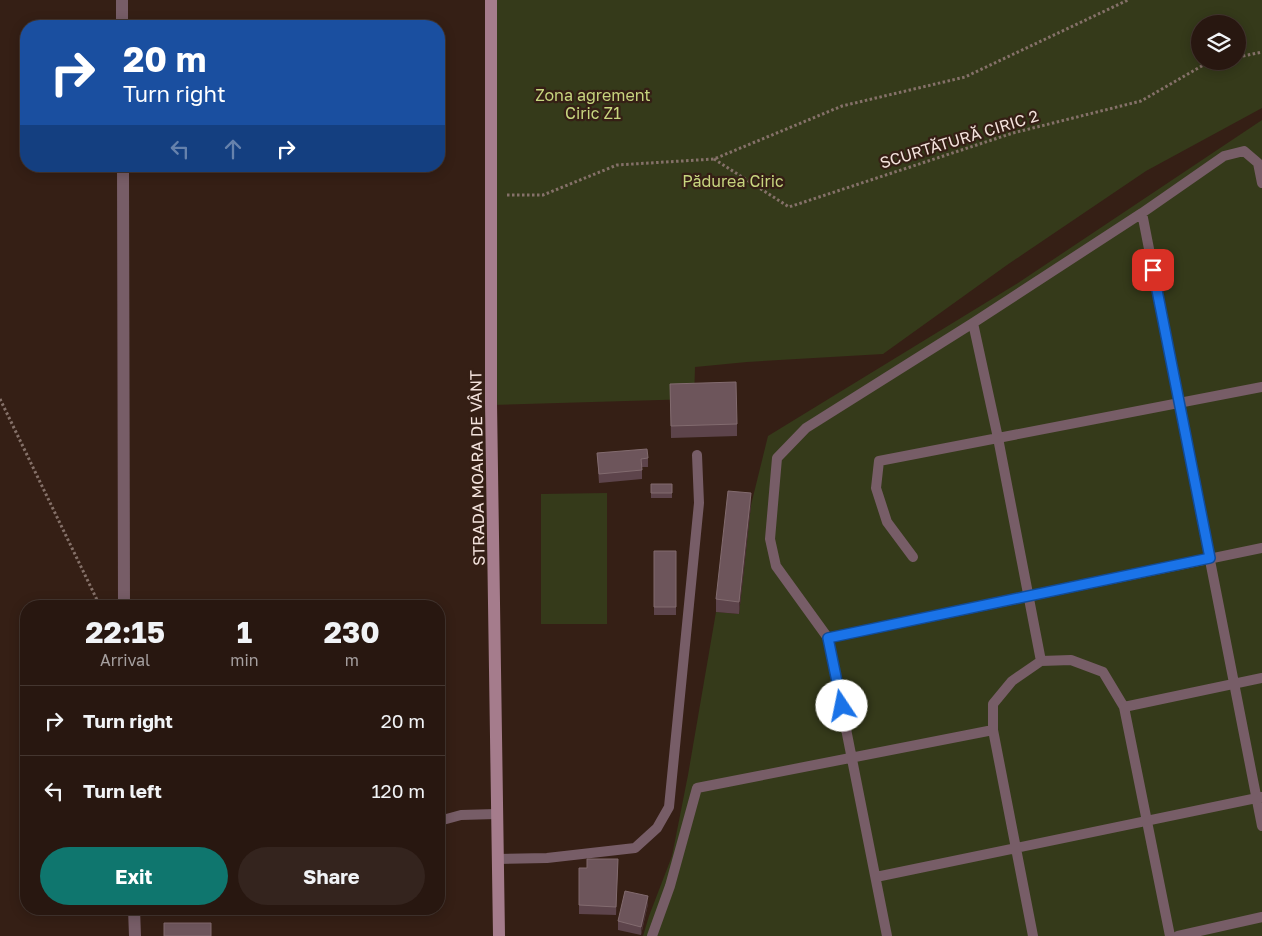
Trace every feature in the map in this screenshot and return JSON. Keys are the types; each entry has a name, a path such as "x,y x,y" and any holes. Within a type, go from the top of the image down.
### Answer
{"main road":[{"name":"STRADA MOARA DE VÂNT","path":"491,0 491,403 499,936"}],"street":[{"path":"122,0 122,20"},
{"path":"123,172 124,600"},
{"path":"134,915 135,936"}],"lane":[{"path":"887,936 828,638 776,566 770,539 777,458 806,428 1142,214 1224,156 1244,151 1258,164 1262,183"},
{"path":"1142,214 1259,798 1262,826"},
{"path":"973,323 998,438 1041,661"},
{"path":"913,557 887,522 876,488 879,461 1262,387"},
{"path":"497,859 547,858 635,848 657,828 669,807 699,503 697,455"},
{"path":"828,638 1262,548"},
{"path":"1033,936 993,730 993,704 1012,681 1041,661 1071,660 1103,672 1124,707 1170,936"},
{"path":"1124,707 1262,678"},
{"path":"652,936 670,886 697,788 993,730"},
{"path":"876,877 1259,798"},
{"path":"445,819 461,815 496,814"},
{"path":"1178,936 1262,917"}],"path":[{"path":"491,195 543,195 617,165 714,159 842,106 965,77 1128,0"},
{"path":"1246,55 1262,52"},
{"name":"SCURTĂTURĂ CIRIC 2","path":"714,159 789,207 1013,134 1141,101 1196,70"},
{"path":"0,399 97,600"}],"green space":[{"name":"Pădurea Ciric","path":"490,0 1262,0 1262,108 1146,171 1007,265 883,354 695,367 694,399 491,405"},
{"path":"1262,120 1262,936 643,936 672,856 716,612 739,614 751,505 768,436 1018,283"},
{"path":"607,493 607,624 541,624 541,494"}],"building":[{"path":"736,382 737,424 671,426 670,384"},
{"path":"647,449 648,458 641,459 642,470 599,474 597,453"},
{"path":"651,484 672,484 672,493 651,493"},
{"path":"728,491 751,493 739,602 716,599"},
{"path":"654,551 676,551 676,607 654,607"},
{"path":"587,859 618,859 616,907 579,905 579,868 587,868"},
{"path":"625,891 648,896 641,927 618,921"},
{"path":"164,923 211,923 211,936 164,936"}],"route":[{"path":"842,706 828,638 1210,558 1153,270"}],"park label":[{"name":"Zona agrement Ciric Z1","path":"593,104"}]}
